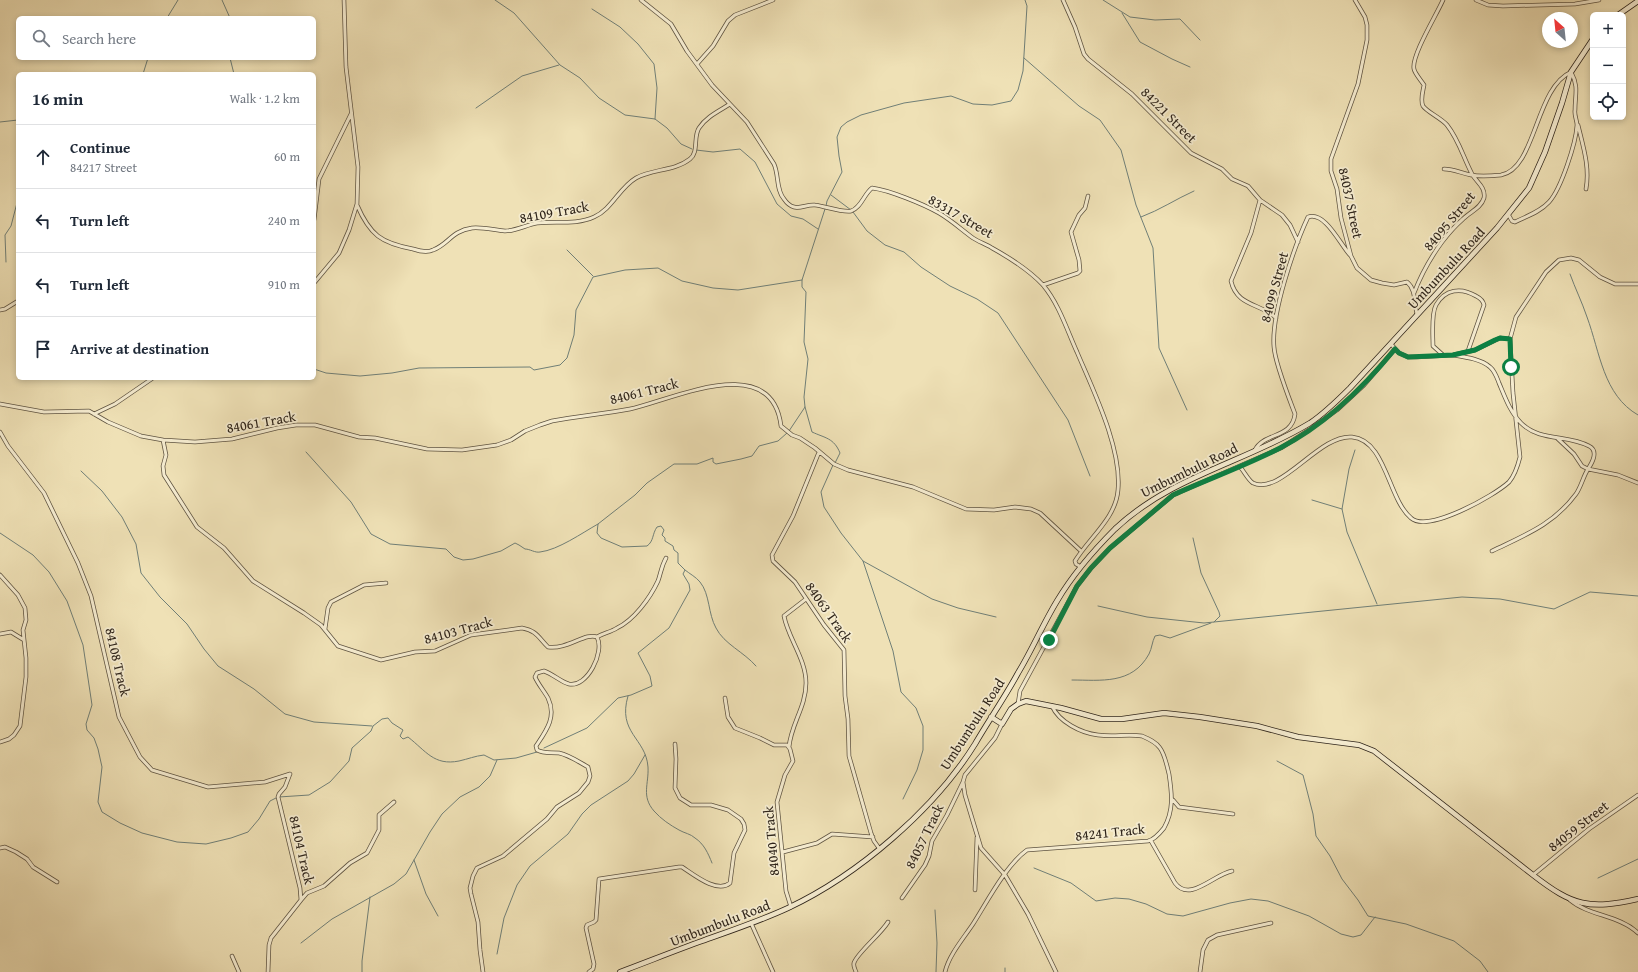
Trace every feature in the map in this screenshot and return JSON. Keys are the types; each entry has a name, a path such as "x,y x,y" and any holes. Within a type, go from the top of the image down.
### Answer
{"main road":[{"path":"1622,12 1638,1"},
{"name":"Umbumbulu Road","path":"620,972 791,907 850,872 934,799 970,750 1018,674 1057,601 1083,565 1112,533 1140,507 1170,489 1285,437 1312,422 1332,406 1350,388 1498,228 1529,188 1545,152 1571,72 1590,44"},
{"path":"991,717 1002,724 1011,709 1026,701 1052,706 1101,719 1122,719 1164,713 1257,726 1298,737 1366,747 1374,751 1549,887 1568,898 1577,902 1598,905 1613,904 1638,898"}],"street":[{"path":"316,282 339,253 349,230 357,205 358,167 346,66 344,0"},
{"name":"83317 Street","path":"641,0 671,24 687,51 718,93 747,122 777,170 781,195 793,207 813,205 850,211 856,208 867,192 872,188 887,191 939,213 975,239 1006,255 1043,285 1052,297 1084,370 1107,429 1117,465 1118,490 1116,502 1101,526 1081,551"},
{"path":"697,64 713,46 728,21 735,15 773,0"},
{"name":"84221 Street","path":"1064,0 1084,54 1088,59 1132,94 1191,153 1222,169 1232,179 1248,186 1260,200 1287,220 1298,242"},
{"name":"84037 Street","path":"1355,0 1365,17 1368,31 1358,84 1340,134 1331,166 1337,188 1339,206 1351,256 1357,268 1371,280 1390,286 1407,282 1411,285 1414,293"},
{"name":"84095 Street","path":"1414,293 1425,268 1442,242 1463,219 1476,209 1482,201 1484,195 1483,190 1472,175 1462,148 1446,125 1424,107 1422,100 1424,85 1414,70 1414,63 1420,48 1443,0"},
{"path":"1476,0 1488,5 1503,6 1575,4 1599,0"},
{"path":"1444,169 1450,169 1472,175 1502,175 1514,170 1531,140 1535,125 1556,83 1564,75 1571,72 1577,85 1574,111 1585,152 1588,178 1586,189"},
{"name":"84109 Track","path":"357,205 365,221 384,241 403,247 430,252 438,248 460,231 479,228 506,231 535,224 589,219 600,214 607,208 616,196 636,178 644,174 682,164 691,158 699,128 711,116 730,104"},
{"path":"316,204 319,179 352,114"},
{"path":"1508,214 1512,221 1515,222 1540,210 1551,199 1567,166 1577,123"},
{"path":"1043,285 1080,271 1071,232 1084,208 1088,196"},
{"path":"1260,200 1251,233 1232,282 1233,287 1245,302 1266,310 1276,318"},
{"name":"84099 Street","path":"1255,450 1260,443 1291,426 1294,420 1295,414 1274,349 1274,330 1276,318 1298,242 1308,217 1312,215 1318,216 1325,220 1351,256"},
{"path":"1240,467 1253,483 1259,484 1274,482 1289,473 1316,451 1342,438 1352,437 1365,442 1377,455 1404,511 1412,519 1423,522 1431,521 1474,505 1509,482 1518,465 1520,457 1511,367 1510,339 1516,317 1546,272 1559,260 1571,258 1579,260 1609,282 1615,284 1638,284"},
{"path":"1443,355 1433,346 1433,313 1436,304 1446,294 1454,290 1468,291 1481,299 1484,305 1468,351"},
{"path":"1414,293 1417,314"},
{"path":"0,310 16,302"},
{"path":"1453,355 1483,346 1500,338 1510,339"},
{"path":"1391,344 1399,353 1408,357 1453,355 1469,358 1490,368 1516,418 1532,432 1590,446 1594,451 1594,456 1577,493 1550,521 1492,551"},
{"path":"1018,704 1020,691 1077,586 1091,568 1110,548 1173,495 1281,448 1337,410 1364,385 1395,349"},
{"path":"94,414 115,404 150,380"},
{"name":"84061 Track","path":"163,440 195,442 225,440 296,425 315,425 359,437 375,438 427,449 462,450 498,445 511,440 540,424 631,408 675,397 695,389 725,385 754,388 774,402 781,426 834,464 848,470 924,491 966,509 994,510 1015,507 1030,508 1040,514 1081,551"},
{"path":"0,404 44,412 89,411 108,422 141,436 163,440"},
{"name":"84108 Track","path":"0,432 8,446 44,493 78,563 91,596 119,717 144,764 152,770 208,787 265,782 290,774"},
{"path":"1557,438 1574,454 1582,466 1638,483"},
{"name":"84103 Track","path":"163,440 166,455 163,466 164,475 197,527 220,544 252,581 322,625 338,646 382,660 415,652 435,651 471,636 522,628 531,630 537,634 548,647 555,648 573,643 589,636 593,635 597,637 617,628 640,610 658,580 662,565 666,558"},
{"name":"84063 Track","path":"819,452 793,516 772,555 773,561 795,582 824,625 844,650 845,696 848,719 848,756 873,837 879,848"},
{"path":"1170,489 1173,495"},
{"path":"1081,551 1075,561 1076,564 1091,568"},
{"path":"0,575 18,595 25,608 26,620 23,630 26,677 20,726 14,735 9,739 0,742"},
{"path":"325,629 328,608 331,602 364,585 386,583"},
{"name":"84040 Track","path":"791,907 786,891 777,802 785,775 793,761 789,748 792,730 802,707 806,680 784,616 806,599"},
{"path":"0,634 11,632 24,640"},
{"path":"483,972 478,922 470,888 477,868 503,856 547,819 557,808 579,793 588,782 590,776 588,767 574,759 559,753 541,752 537,750 536,746 549,726 552,714 547,698 535,677 537,673 544,671 569,684 576,684 594,667 597,661 600,647 597,637"},
{"path":"725,698 728,717 735,728 774,745 787,745 789,748"},
{"name":"84241 Track","path":"945,972 955,951 1004,875 1026,850 1032,848 1151,841 1162,831 1169,819 1172,798 1168,768 1160,747 1142,736 1098,735 1082,731 1068,723 1054,712 1052,706"},
{"name":"84057 Track","path":"902,898 925,865 929,856 932,840 947,815 965,775 995,738 1002,724"},
{"path":"588,972 593,969 594,964 586,928 587,925 596,920 599,879 679,866 704,882 711,884 726,885 731,880 734,853 745,830 744,824 741,819 728,810 711,805 691,805 680,798 675,788 675,744"},
{"name":"84104 Track","path":"268,972 269,945 271,938 301,900 300,888 278,798 279,794 286,787 290,774"},
{"path":"963,782 964,795 981,848 1004,875 1028,914 1056,972"},
{"name":"84059 Street","path":"1533,875 1589,829 1638,795"},
{"path":"1172,798 1179,807 1233,814"},
{"path":"301,900 307,893 324,886 350,863 367,853 379,830 379,815 394,802"},
{"path":"975,890 977,833"},
{"path":"783,852 817,843 832,834 873,837"},
{"path":"1151,841 1175,883 1184,890 1192,890 1225,872 1232,871"},
{"path":"0,848 5,848 16,852 27,859 34,867 57,882"},
{"path":"1568,898 1576,905 1620,922 1638,933"},
{"path":"856,972 854,966 857,957 884,929 888,922"},
{"path":"751,923 773,972"},
{"path":"1200,972 1203,950 1208,940 1217,935 1271,923"},
{"path":"232,956 239,972"}],"waterway":[{"path":"168,16 178,0"},
{"path":"222,0 229,16"},
{"path":"495,0 514,13 560,65 580,78 599,98 625,115 655,119 667,128 681,144 692,149"},
{"path":"826,206 827,201 842,172 837,137 841,127 847,122 861,115 904,103 951,96 973,104 992,105 1011,101 1018,90 1023,71 1027,6 1025,0"},
{"path":"1103,0 1130,17 1155,20 1180,19 1200,40"},
{"path":"592,9 620,27 638,44 654,64 657,88 655,119"},
{"path":"1122,13 1140,42 1190,67"},
{"path":"1024,58 1079,106 1100,120 1121,150 1136,205 1153,248 1159,348 1187,410"},
{"path":"144,72 147,60"},
{"path":"230,60 234,72"},
{"path":"476,108 522,76 559,65"},
{"path":"0,122 16,120"},
{"path":"696,150 713,152 740,149 755,162 777,204 791,216 803,219 818,229"},
{"path":"1141,217 1194,191"},
{"path":"831,195 851,210"},
{"path":"6,262 5,235 11,226 16,207"},
{"path":"789,431 805,407 804,397 808,359 804,342 806,292 802,287 802,280 825,209"},
{"path":"853,212 867,231 885,245 904,252 921,267 950,286 977,299 998,313 1068,420 1090,476"},
{"path":"567,250 593,276"},
{"path":"316,370 326,373 360,376 392,373 419,368 530,367 534,370 560,365 567,358 574,335 576,310 593,277 625,270 658,268 682,281 713,288 738,290 802,280"},
{"path":"1570,274 1585,311 1604,372 1617,396 1626,406 1638,415"},
{"path":"805,407 812,432 829,439 838,448 840,453 835,463"},
{"path":"544,748 587,728 618,698 631,695 652,686 650,676 638,653 669,628 690,590 689,584 683,574 685,570 678,563 678,553 674,550 673,546 665,541 665,538 662,535 664,530 661,526 657,527 651,542 647,546 622,547 601,538 597,533 598,524 635,495 647,483 674,464 697,464 713,458 713,462 716,464 752,456 759,446 778,441 787,433"},
{"path":"1355,450 1349,469 1342,509 1347,532 1377,604"},
{"path":"306,452 351,502 371,534 390,544 446,549 454,557 463,560 473,559 501,551 515,543 525,549 536,552 547,551 570,541 598,524"},
{"path":"833,465 821,492 824,507 841,533 863,561 893,651 901,692 916,708 923,726 923,750 917,770 903,799"},
{"path":"81,471 102,491 122,517 136,544 141,573 160,597 187,624 218,666 254,689 285,714 314,722 372,726"},
{"path":"1312,500 1342,509"},
{"path":"0,533 33,555 49,572 67,601 83,645 92,705 86,724 87,730 94,738 102,767 98,802 102,812 120,823 142,833 177,842 206,844 248,832 259,819 270,801 276,798"},
{"path":"1193,538 1201,573 1219,612 1220,616 1214,622"},
{"path":"863,561 932,599 958,608 996,617"},
{"path":"685,570 700,582 706,592 713,622 720,634 756,666"},
{"path":"1098,606 1147,617 1204,623 1462,597 1500,599 1554,609 1590,592 1638,596"},
{"path":"1072,680 1105,680 1125,676 1142,664 1149,654 1155,636 1160,635 1170,638 1211,623"},
{"path":"628,696 626,719 646,757 648,767 646,790 650,806 666,822 679,830 692,835 698,840 705,849 712,863"},
{"path":"279,797 309,795 330,782 349,761 352,748 371,731 373,726 382,719 388,718 392,723 403,730 400,736 403,739 408,737 425,752 443,761 459,761 484,755 494,760 516,758 537,752"},
{"path":"497,954 504,918 517,885 530,866 568,834 582,814 591,805 628,781 645,755"},
{"path":"301,943 332,919 394,884 406,874 442,814 460,797 479,787 490,776 497,760"},
{"path":"1277,761 1303,775 1313,814 1316,836 1330,856 1342,879 1368,916 1406,924 1454,941 1480,961 1488,972"},
{"path":"1598,878 1638,859"},
{"path":"414,860 426,894 438,916"},
{"path":"1034,868 1071,883 1096,901 1115,898 1129,899 1146,904 1167,914 1183,916 1230,903 1251,899 1268,901 1309,916 1341,934 1353,937 1361,935 1375,917"},
{"path":"362,972 370,897"},
{"path":"935,910 937,943 936,972"}],"route":[{"path":"1049,640 1077,586 1091,568 1110,548 1138,524 1173,495 1281,448 1309,430 1337,410 1364,385 1395,349 1399,353 1408,357 1453,355 1475,350 1500,338 1510,339 1511,367"}]}
